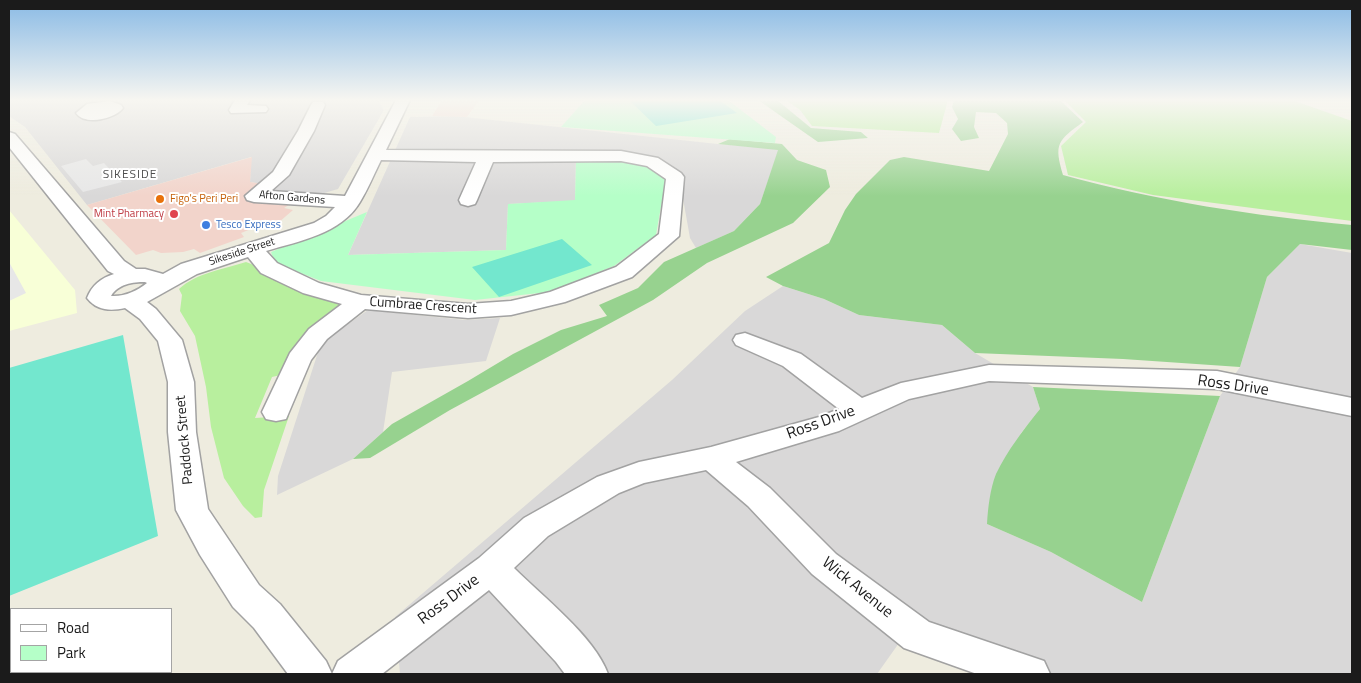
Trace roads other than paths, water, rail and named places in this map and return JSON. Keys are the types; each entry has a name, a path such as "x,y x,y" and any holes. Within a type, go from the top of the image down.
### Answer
{"street":[{"name":"Afton Gardens","path":"305,132 280,175 254,196 351,202"},
{"name":"Sikeside Street","path":"137,287 321,226 333,220 351,202 387,132"},
{"name":"Paddock Street","path":"9,137 137,287 170,340 180,382 182,432 192,510 246,596 267,616 312,674"},
{"name":"Cumbrae Crescent","path":"253,248 269,268 311,288 360,302 468,312 511,308 557,297 624,272 669,236 675,177 652,162 621,156 487,157 376,155"},
{"path":"468,200 487,157"},
{"path":"276,412 299,359 318,334 360,302"},
{"path":"745,340 792,360 859,410"},
{"name":"Ross Drive","path":"352,674 491,568 536,527 608,484 639,473 711,458 829,424 901,392 989,374 1217,380 1352,407"},
{"name":"Wick Avenue","path":"711,458 759,497 824,564 917,636 1030,674"},
{"path":"491,568 570,649 588,674"}],"place":[{"name":"Figo's Peri Peri","path":"160,199"},
{"name":"Mint Pharmacy","path":"174,214"},
{"name":"Tesco Express","path":"206,225"}],"district":[{"name":"SIKESIDE","path":"130,175"}]}
